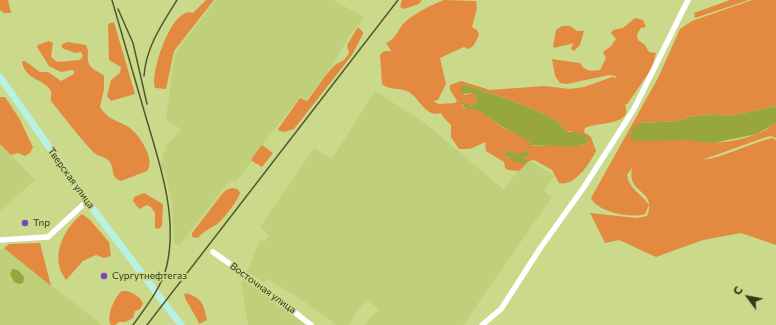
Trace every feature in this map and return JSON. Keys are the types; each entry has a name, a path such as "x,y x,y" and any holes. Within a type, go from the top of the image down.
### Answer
{"main road":[{"name":"Тверская улица","path":"0,77 87,201 181,325"}],"street":[{"path":"482,325 501,309 541,247 584,187 621,129 647,83 688,0"},
{"path":"0,240 48,237 87,201"},
{"name":"Восточная улица","path":"213,252 254,281 311,325"}],"shaded area":[{"path":"0,0 8,0 11,13 4,13 0,10"},
{"path":"206,0 214,0 174,51 166,89 155,88 154,80 159,55 170,29 185,13 193,13"},
{"path":"216,0 333,0 364,17 349,37 330,69 306,100 301,96 252,158 252,161 236,182 230,180 179,246 174,243 172,204 164,169 162,170 160,162 163,161 162,154 167,150 165,146 182,130 166,119 174,60 176,52"},
{"path":"402,0 422,0 419,4 404,9 400,7"},
{"path":"444,0 476,1 477,8 472,27 477,30 479,35 474,45 469,49 464,47 440,58 446,84 438,100 433,101 439,104 455,103 457,101 450,90 450,85 461,81 490,90 544,86 570,89 584,87 612,77 617,78 609,75 567,84 560,83 555,76 552,59 580,63 588,70 600,70 606,58 603,52 611,46 616,39 611,33 613,30 623,28 635,18 643,20 646,27 641,28 637,34 638,40 645,45 649,52 656,53 652,68 628,103 625,105 626,112 624,117 612,122 585,128 584,132 591,137 596,151 590,162 576,178 565,183 559,183 552,170 534,160 529,161 519,171 508,170 505,168 504,162 486,151 485,142 470,149 459,149 451,137 451,125 441,113 431,113 409,92 388,88 382,84 380,55 384,51 391,51 386,43 395,36 402,25 409,19 423,10","holes":["465,85 514,101 548,116 558,122 566,132 571,131 589,141 584,145 530,146 530,142 500,126 481,111 465,108 461,104 469,106 475,105 477,98 473,93 464,95 462,92","509,151 519,155 525,152 529,153 528,156 523,157 527,161 525,163 506,157"]},
{"path":"730,0 749,0 695,18 694,13"},
{"path":"752,0 776,0 776,106 730,116 717,114 689,117 678,121 641,123 671,134 698,141 725,142 760,133 776,123 776,138 771,136 766,137 702,160 719,156 772,138 776,140 776,245 741,233 703,240 656,257 619,240 605,243 590,213 637,218 647,216 649,205 645,214 632,216 608,211 600,207 591,198 658,78 680,29 692,21","holes":["632,168 631,177 633,183 646,196 649,205 633,188 628,180 627,175"]},
{"path":"114,22 135,94 111,101 107,96 111,80 120,73 121,67 109,60 108,24"},
{"path":"562,26 570,26 577,31 584,31 580,45 574,51 571,49 573,43 555,48 553,46 556,30"},
{"path":"358,27 363,34 352,55 294,129 284,132 279,131 278,129 300,98 307,101 329,71 347,57 349,53 347,45"},
{"path":"49,41 53,43 51,57 57,62 80,60 83,56 81,52 75,53 62,48 62,44 68,42 86,45 89,64 92,68 104,76 104,89 100,107 103,112 114,120 130,128 142,142 146,148 150,161 147,171 121,181 115,178 109,161 93,152 51,101 51,91 48,87 30,76 22,61 25,61 40,72 48,72 61,81 74,74 74,71 72,70 61,72 49,66 37,47 38,45"},
{"path":"465,85 514,101 548,116 558,122 566,132 577,132 587,136 589,141 579,146 530,146 530,142 499,125 478,110 466,109 460,102 472,106 475,104 477,98 473,93 462,94 461,88"},
{"path":"375,91 425,123 504,190 527,158 554,176 544,191 552,197 463,325 364,325 379,309 366,300 348,325 336,325 302,300 267,279 265,282 261,281 247,272 260,239 265,242 269,235 260,227 314,148 332,159"},
{"path":"0,97 5,97 19,118 33,147 30,153 25,156 18,153 11,155 0,144"},
{"path":"776,106 776,123 757,134 718,142 708,143 688,140 636,141 630,139 629,136 633,128 641,123 678,121 689,117 717,114 730,116"},
{"path":"0,144 35,180 0,211"},
{"path":"262,145 273,153 262,167 252,161 252,158"},
{"path":"526,149 529,153 528,156 523,157 527,161 525,164 511,160 505,155 506,151 519,154 524,152"},
{"path":"232,188 237,189 240,192 234,205 226,215 219,223 204,232 198,238 192,237 192,233 222,194 226,190"},
{"path":"144,193 163,204 162,226 158,229 155,228 155,213 151,207 147,205 139,209 133,201 134,197"},
{"path":"82,214 90,220 109,242 111,256 104,258 96,255 83,261 66,280 59,263 60,244 69,228"},
{"path":"40,243 51,286 4,248 9,244"},
{"path":"4,248 101,324 0,325 0,251"},
{"path":"12,269 18,270 24,277 23,283 19,284 14,282 10,274"},
{"path":"245,278 306,325 248,325 241,283"},
{"path":"122,291 128,291 135,294 140,298 143,304 140,309 135,311 133,318 125,322 119,322 115,325 111,325 109,317 110,312 116,298"},
{"path":"186,293 196,297 201,302 207,320 199,324 184,295"}],"railway":[{"path":"112,0 161,169 169,207 170,246 165,273 153,296 133,325"},
{"path":"144,76 145,65 151,46 160,27 177,0"},
{"path":"147,325 398,0"},
{"path":"118,9 133,43 147,104"}],"place":[{"name":"Tnp","path":"25,223"},
{"name":"Сургутнефтегаз","path":"104,276"}]}
